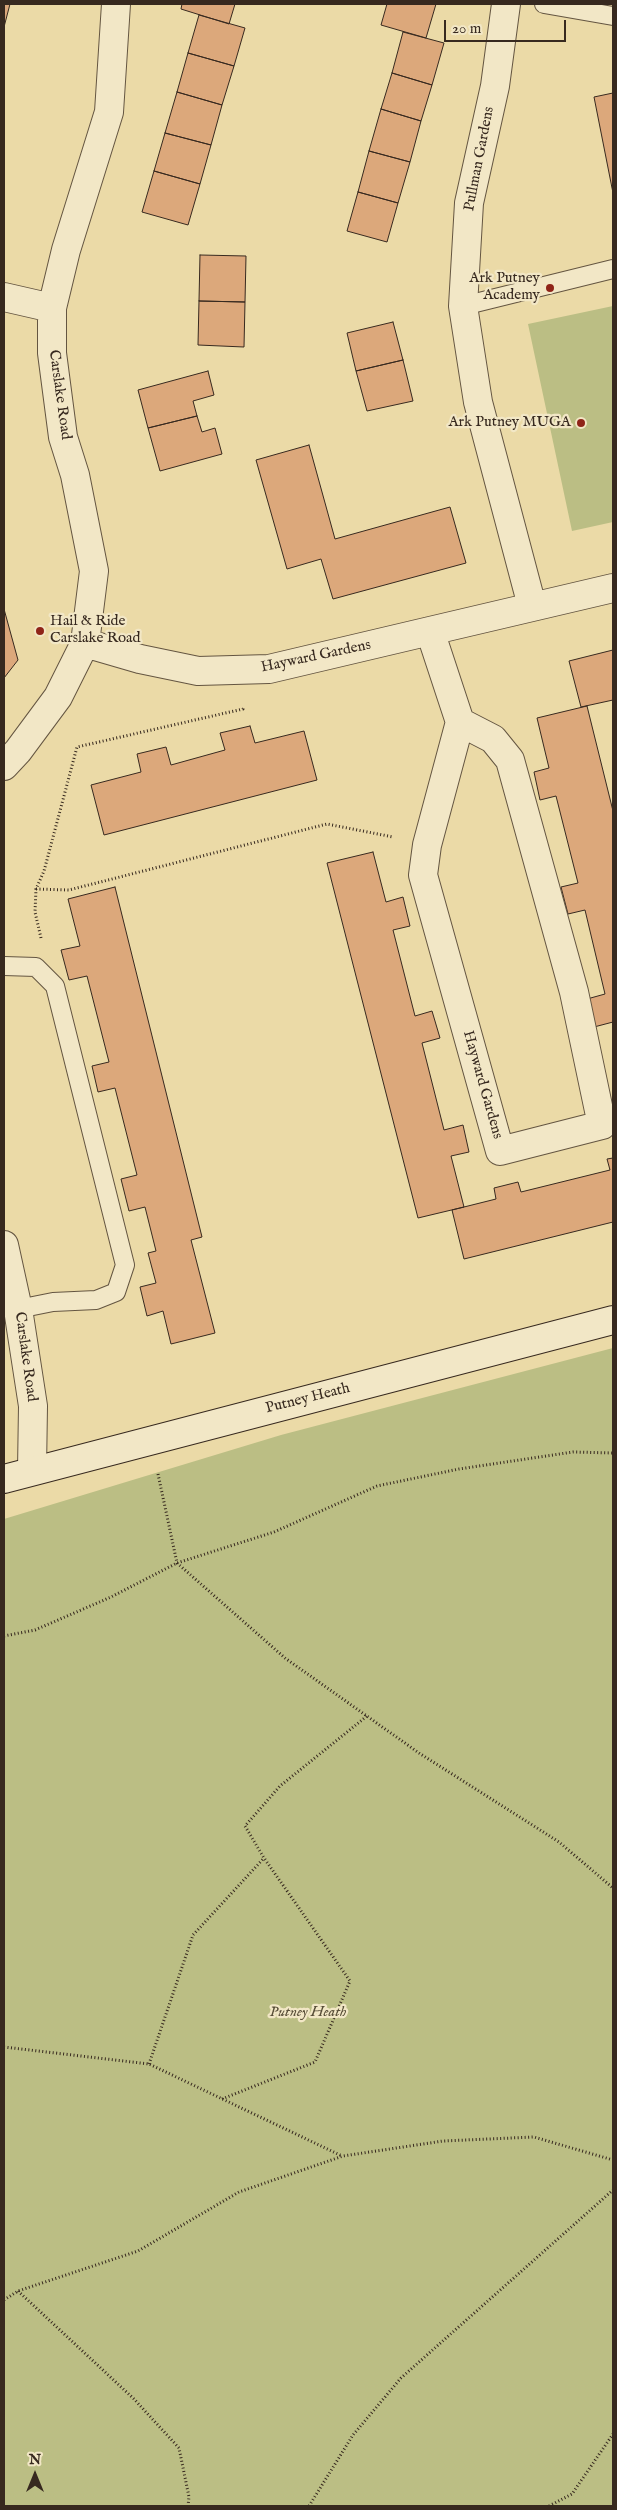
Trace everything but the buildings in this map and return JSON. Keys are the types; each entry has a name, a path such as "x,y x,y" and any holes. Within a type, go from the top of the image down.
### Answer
{"street":[{"name":"Carslake Road","path":"4,766 18,751 58,696 85,644 94,571 64,437 52,353 52,308 66,250 108,112 116,4"},
{"name":"Pullman Gardens","path":"506,4 495,86 469,203 463,306 478,402 532,606"},
{"path":"4,297 52,308"},
{"name":"Hayward Gardens","path":"85,644 140,659 198,671 269,669 613,588"},
{"path":"430,631 460,722"},
{"name":"Hayward Gardens","path":"460,722 493,739 510,760 574,992 602,1125 500,1151 424,875 427,845 460,722"},
{"name":"Carslake Road","path":"4,1245 18,1310 33,1406 32,1470"},
{"name":"Putney Heath","path":"4,1478 613,1320"}],"lane":[{"path":"544,4 613,16"},
{"path":"463,306 613,269"},
{"path":"4,966 36,967 54,986 125,1264 116,1292 96,1300 53,1302 18,1310"}],"path":[{"path":"36,967 43,946 34,912 36,889 44,871 77,747 243,709 240,670"},
{"path":"36,889 69,890 327,824 427,845"},
{"path":"150,1439 177,1563 285,1658 419,1753 560,1842 613,1888"},
{"path":"4,1636 35,1630 177,1563 274,1532 377,1486 459,1469 573,1452 613,1453"},
{"path":"222,2099 315,2062 350,1981 264,1858 245,1826 280,1786 367,1716"},
{"path":"149,2064 193,1935 264,1858"},
{"path":"4,2047 149,2064 343,2156"},
{"path":"4,2300 18,2291 138,2251 239,2192 343,2156 443,2141 534,2137 613,2160"},
{"path":"309,2506 353,2435 401,2378 613,2190"},
{"path":"18,2291 134,2399 179,2448 189,2496 188,2506"},
{"path":"549,2506 572,2494 613,2434"}],"green space":[{"name":"Ark Putney MUGA","path":"613,306 613,522 572,531 528,324"},
{"name":"Putney Heath","path":"613,1348 613,2506 4,2506 4,1519 281,1435"}],"place":[{"name":"Ark Putney Academy","path":"550,288"},
{"name":"Ark Putney MUGA","path":"581,423"},
{"name":"Hail & Ride Carslake Road","path":"40,631"}]}
